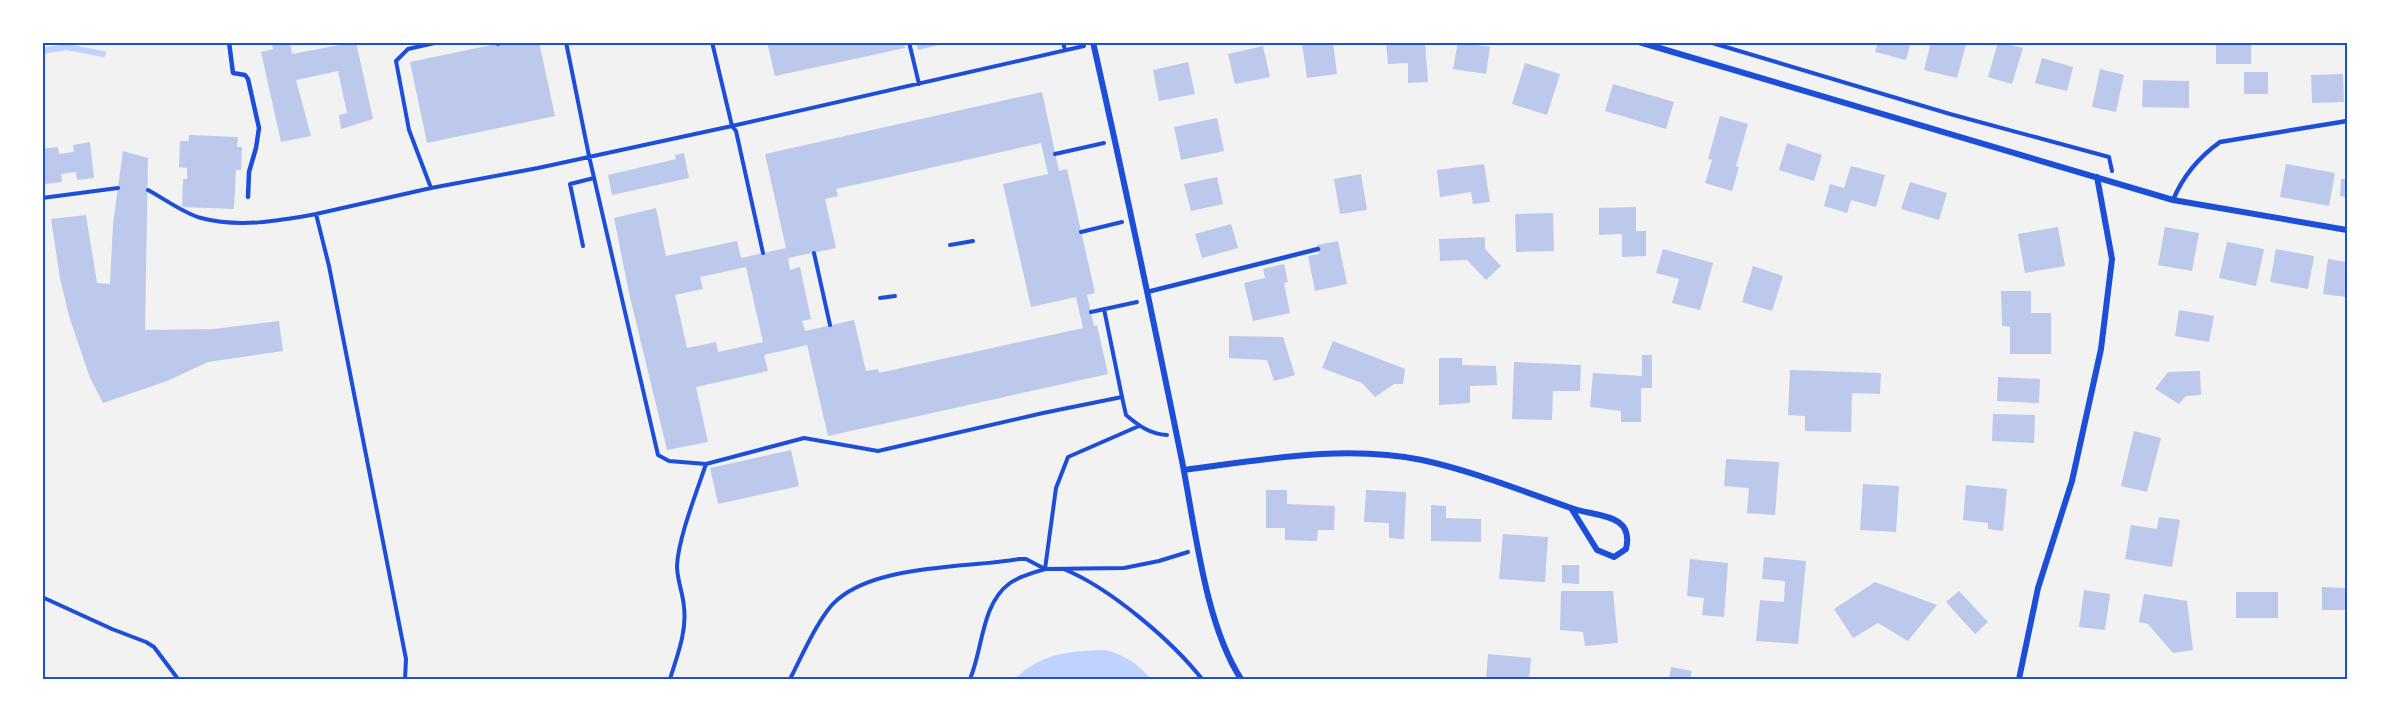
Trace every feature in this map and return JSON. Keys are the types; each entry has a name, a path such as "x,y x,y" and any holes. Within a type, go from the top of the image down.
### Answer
{"street":[{"path":"1102,42 1093,43 1177,435 1198,549 1215,618 1231,664 1241,679"},
{"path":"1639,42 2173,200 2347,230"},
{"path":"2019,679 2038,588 2072,481 2100,349 2112,259 2097,177"},
{"path":"1184,470 1309,455 1382,455 1421,460 1571,508 1604,515 1619,522 1627,532 1626,549 1614,557 1597,550 1571,508"}],"lane":[{"path":"229,42 233,73 245,75 248,79 259,128 249,172 248,197"},
{"path":"2173,200 2186,175 2210,149 2220,142 2347,121"},
{"path":"1148,296 1318,249"}],"path":[{"path":"431,188 409,130 396,61 408,49 439,42"},
{"path":"566,42 589,156 658,455 669,461 706,464 804,438 878,452 1122,397"},
{"path":"712,42 732,126 736,131 763,253"},
{"path":"909,42 919,84"},
{"path":"1063,42 1065,50"},
{"path":"1709,42 1950,114 2109,157 2116,183"},
{"path":"148,190 200,218 241,224 284,220 732,126 1093,43"},
{"path":"1055,154 1115,140"},
{"path":"583,246 570,184 594,178"},
{"path":"42,198 118,188"},
{"path":"316,214 406,658 405,679"},
{"path":"1081,232 1132,220"},
{"path":"950,245 973,241"},
{"path":"814,253 830,325"},
{"path":"880,298 895,296"},
{"path":"1091,312 1148,296"},
{"path":"1104,309 1126,415 1139,426 1154,434 1177,435"},
{"path":"1045,569 1056,488 1068,457 1139,426"},
{"path":"669,679 682,643 684,626 684,607 678,580 679,555 706,464"},
{"path":"970,679 982,636 999,594 1011,583 1045,569 1124,568 1159,561 1198,549"},
{"path":"790,679 828,609 857,587 902,574 950,565 1019,559 1045,569"},
{"path":"1063,569 1089,580 1112,595 1168,643 1203,679"},
{"path":"42,597 146,642 154,647 178,679"}],"water":[{"path":"1105,650 1131,661 1151,679 1014,679 1035,664 1056,655"}],"building":[{"path":"272,42 290,42 292,54 356,42 373,119 341,129 339,115 347,113 338,71 296,80 311,136 281,142 261,52 273,49"},
{"path":"506,42 539,42 555,116 427,143 410,62"},
{"path":"767,42 904,42 905,48 775,76"},
{"path":"916,42 946,42 946,43 918,50"},
{"path":"1333,42 1337,74 1307,78 1302,44"},
{"path":"1386,42 1425,42 1428,82 1408,83 1408,63 1388,64"},
{"path":"1458,42 1490,47 1486,74 1453,69"},
{"path":"1878,42 1911,42 1906,60 1875,52"},
{"path":"1931,42 1966,44 1957,78 1924,70"},
{"path":"1998,42 2023,48 2012,84 1988,77"},
{"path":"2216,42 2251,42 2251,64 2216,64"},
{"path":"1263,46 1270,77 1235,84 1228,54"},
{"path":"2042,58 2073,67 2067,91 2035,83"},
{"path":"1188,62 1195,94 1159,101 1153,70"},
{"path":"1525,63 1560,74 1547,115 1512,104"},
{"path":"2100,69 2124,75 2116,112 2092,107"},
{"path":"2244,72 2268,72 2268,94 2244,94"},
{"path":"2343,74 2344,102 2312,103 2311,75"},
{"path":"2143,80 2189,81 2189,108 2142,107"},
{"path":"1613,84 1674,102 1666,129 1605,111"},
{"path":"1042,92 1059,171 1067,169 1095,293 1087,295 1094,326 1097,325 1108,374 828,436 807,345 764,355 768,371 696,387 708,442 667,450 629,293 614,218 656,208 666,256 737,241 741,258 786,248 765,154","holes":["1041,143 1048,174 1003,184 1031,307 1076,297 1083,328 879,373 878,369 866,371 854,320 805,331 802,321 811,319 800,267 790,270 788,258 836,248 825,199 838,196 836,189","746,267 763,342 718,352 716,342 687,348 675,295 703,289 700,277"]},
{"path":"1720,116 1748,124 1736,166 1739,167 1732,191 1705,183 1712,160 1708,159"},
{"path":"1217,118 1224,151 1181,160 1174,127"},
{"path":"189,135 238,137 237,147 242,147 241,170 236,170 234,209 182,207 183,179 187,179 187,168 179,167 180,141 189,141"},
{"path":"90,142 94,178 77,180 76,172 61,174 62,182 45,184 42,149 58,147 59,154 74,152 73,145"},
{"path":"1787,143 1822,155 1814,181 1779,170"},
{"path":"123,151 148,158 145,330 213,329 279,321 283,351 208,362 167,381 103,403 90,378 69,316 60,278 51,219 86,215 97,283 110,284 113,224"},
{"path":"684,153 689,178 612,195 608,175 676,159 675,155"},
{"path":"1484,164 1490,202 1473,204 1471,192 1440,197 1437,170"},
{"path":"2286,164 2335,173 2329,206 2280,197"},
{"path":"1851,166 1885,175 1876,207 1851,200 1847,213 1824,206 1830,184 1844,188"},
{"path":"1361,174 1367,210 1340,214 1334,179"},
{"path":"1217,177 1223,204 1191,211 1184,184"},
{"path":"2341,179 2347,179 2347,197 2340,196"},
{"path":"1910,182 1947,193 1939,220 1901,209"},
{"path":"1636,207 1636,231 1646,231 1646,256 1622,257 1622,234 1599,235 1599,208"},
{"path":"1553,213 1554,251 1516,252 1515,214"},
{"path":"1231,224 1238,248 1202,258 1195,234"},
{"path":"2058,227 2065,266 2025,273 2018,234"},
{"path":"2165,227 2199,233 2192,271 2158,265"},
{"path":"1485,237 1485,249 1501,266 1486,280 1467,260 1440,261 1439,239"},
{"path":"1338,241 1347,284 1315,291 1308,256 1319,254 1317,245"},
{"path":"2227,242 2264,249 2256,286 2219,278"},
{"path":"1663,249 1713,263 1700,310 1672,303 1679,279 1656,273"},
{"path":"2276,249 2314,256 2308,289 2270,282"},
{"path":"2328,259 2347,262 2347,297 2323,294"},
{"path":"1284,264 1288,282 1284,283 1290,313 1253,321 1244,283 1265,278 1263,269"},
{"path":"1753,266 1783,276 1772,311 1742,302"},
{"path":"2001,291 2031,291 2031,313 2051,313 2051,354 2010,354 2010,327 2002,326"},
{"path":"2179,310 2214,316 2209,342 2175,336"},
{"path":"1229,336 1283,337 1295,375 1274,381 1267,360 1229,358"},
{"path":"1333,341 1405,369 1403,384 1394,384 1375,397 1362,383 1322,368"},
{"path":"1642,355 1652,355 1652,388 1641,388 1641,422 1621,422 1621,411 1590,407 1593,373 1642,376"},
{"path":"1439,358 1462,358 1462,365 1496,366 1497,385 1470,386 1470,403 1439,405"},
{"path":"1514,362 1581,365 1580,391 1553,391 1552,420 1512,419"},
{"path":"1790,370 1881,373 1880,394 1852,393 1851,432 1805,431 1805,416 1788,415"},
{"path":"2200,371 2201,395 2186,396 2179,404 2155,389 2168,372"},
{"path":"1998,377 2040,379 2039,403 1997,401"},
{"path":"1993,414 2035,415 2034,443 1992,441"},
{"path":"2134,431 2161,438 2147,492 2121,486"},
{"path":"791,450 799,486 718,504 710,468"},
{"path":"1726,459 1779,462 1775,515 1747,513 1749,488 1724,486"},
{"path":"1863,484 1899,486 1896,532 1860,530"},
{"path":"1966,485 2007,489 2003,531 1988,529 1988,523 1963,520"},
{"path":"1266,490 1287,490 1287,504 1335,506 1334,530 1318,530 1317,541 1285,540 1285,528 1266,528"},
{"path":"1366,490 1406,492 1404,539 1389,538 1389,523 1364,522"},
{"path":"1431,505 1446,506 1446,518 1481,519 1481,542 1431,541"},
{"path":"2159,517 2180,520 2172,567 2125,559 2131,525 2157,529"},
{"path":"1503,534 1548,537 1545,582 1499,579"},
{"path":"1764,557 1806,561 1798,644 1756,641 1760,600 1784,602 1785,581 1762,579"},
{"path":"1690,559 1728,563 1724,617 1702,615 1704,598 1687,596"},
{"path":"1562,565 1579,565 1579,584 1562,583"},
{"path":"1875,582 1937,605 1908,641 1878,623 1853,638 1834,609"},
{"path":"2322,587 2347,588 2347,610 2322,610"},
{"path":"2084,590 2110,594 2105,630 2079,627"},
{"path":"1561,591 1613,591 1618,643 1585,646 1583,632 1560,630"},
{"path":"1959,591 1988,622 1975,634 1946,602"},
{"path":"2236,592 2278,592 2278,618 2236,618"},
{"path":"2144,594 2187,601 2193,650 2173,653 2148,624 2139,622"},
{"path":"1488,654 1531,658 1529,679 1486,679"},
{"path":"1671,667 1692,671 1690,679 1669,679"}],"waterway":[{"path":"42,51 67,47 103,54"}]}
